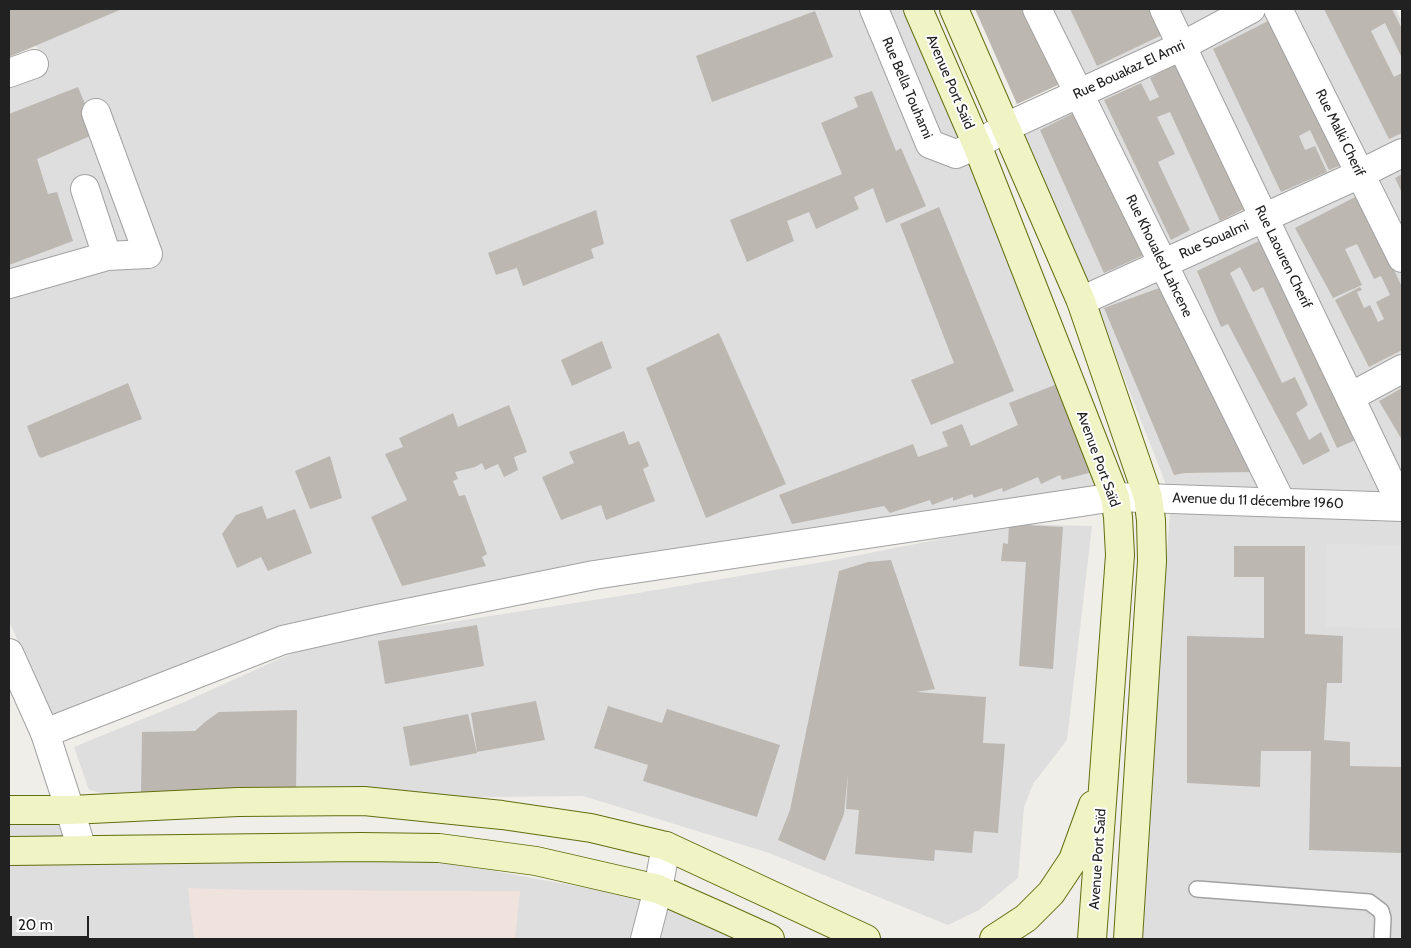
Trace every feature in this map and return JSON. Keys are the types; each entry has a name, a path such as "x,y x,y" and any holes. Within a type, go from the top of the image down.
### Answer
{"main road":[{"name":"Avenue Port Saïd","path":"918,9 977,145 1114,496 1118,516 1120,555 1092,939"},
{"path":"954,9 1081,301 1148,497 1151,520 1152,561 1128,939"},
{"path":"994,939 1026,918 1051,893 1073,860 1105,770"},
{"path":"9,810 70,810 238,802 364,801 502,815 591,828 666,846 866,939"},
{"path":"9,851 360,847 439,848 536,861 658,889 770,939"}],"street":[{"name":"Rue Bella Touhami","path":"874,9 930,144 956,154 977,145 1006,127"},
{"name":"Rue Khoualed Lahcene","path":"1037,9 1281,502"},
{"name":"Rue Laouren Cherif","path":"1164,9 1402,506"},
{"name":"Rue Bouakaz El Amri","path":"1006,127 1182,46 1251,9"},
{"name":"Rue Malki Cherif","path":"1278,9 1402,258"},
{"path":"9,73 34,64"},
{"path":"9,284 107,256 148,254 96,113"},
{"name":"Rue Soualmi","path":"1081,301 1402,153"},
{"path":"85,189 107,256"},
{"path":"1350,397 1402,369"},
{"name":"Avenue du 11 décembre 1960","path":"45,733 283,640 594,576 1114,496 1402,506"},
{"path":"9,653 45,733 82,850"},
{"path":"645,939 658,889 666,846"}],"lane":[{"path":"1197,889 1370,902 1380,911 1383,918 1382,939"}],"shaded area":[{"path":"9,9 861,9 920,152 970,161 1101,490 373,612 54,721 9,621 9,292 137,247 97,250 9,276 9,81 41,58 36,46 9,57"},
{"path":"887,9 904,9 962,138 954,139 938,134"},
{"path":"1046,9 1155,9 1171,42 1082,84"},
{"path":"1173,9 1234,9 1185,35"},
{"path":"1267,9 1350,170 1268,207 1192,49"},
{"path":"1287,9 1396,9 1402,22 1402,144 1364,163"},
{"path":"1179,56 1254,213 1166,253 1089,98"},
{"path":"1075,105 1151,259 1089,288 1021,129"},
{"path":"1402,162 1402,240 1371,177"},
{"path":"1357,184 1402,276 1402,359 1354,386 1275,221"},
{"path":"1260,227 1388,494 1283,490 1173,267"},
{"path":"1159,274 1265,490 1167,487 1095,303"},
{"path":"1402,378 1402,490 1361,400"},
{"path":"1170,513 1402,519 1402,939 1138,939"},
{"path":"1016,524 1092,526 1067,740 1033,784 1024,807 1018,878 979,910 948,925 769,853 583,796 138,801 89,790 74,747 182,703 315,643 620,596 829,561"},
{"path":"1326,544 1402,545 1402,628 1325,627"},
{"path":"61,822 65,839 9,839 9,823"},
{"path":"380,859 440,861 646,899 636,939 9,939 9,863"},
{"path":"188,888 520,891 515,939 194,939"},
{"path":"662,904 738,939 653,939"}],"building":[{"path":"9,9 122,9 9,57"},
{"path":"975,9 1024,9 1060,84 1017,104"},
{"path":"1070,9 1149,9 1162,35 1097,66"},
{"path":"1324,9 1392,9 1402,29 1402,58 1385,23 1371,31 1394,77 1402,73 1402,133 1389,139"},
{"path":"815,11 833,57 712,102 696,56"},
{"path":"1268,21 1342,165 1329,170 1310,130 1299,136 1305,150 1315,146 1327,172 1281,192 1213,49"},
{"path":"1182,62 1250,206 1220,221 1170,112 1157,117 1175,154 1158,162 1190,230 1171,240 1104,100 1141,83 1150,101 1159,97 1150,78"},
{"path":"78,87 97,133 37,159 48,194 57,192 73,241 9,265 9,114"},
{"path":"872,91 896,151 901,148 926,206 886,223 873,188 854,197 859,209 816,229 809,212 787,221 794,241 747,262 730,220 842,174 821,123 858,107 854,97"},
{"path":"1074,113 1144,255 1104,273 1040,130"},
{"path":"1402,174 1402,193 1395,178"},
{"path":"1359,195 1402,287 1402,350 1369,367 1335,300 1360,287 1362,290 1357,292 1364,308 1370,305 1378,322 1384,319 1376,302 1390,295 1381,276 1374,279 1357,244 1345,249 1362,285 1333,298 1295,228"},
{"path":"939,207 1014,391 931,425 911,380 954,363 900,224"},
{"path":"596,210 604,244 591,249 594,258 523,286 517,268 496,275 488,253"},
{"path":"1261,240 1358,439 1337,448 1263,287 1253,292 1240,267 1230,273 1282,383 1295,377 1308,405 1296,413 1309,440 1321,432 1330,451 1303,465 1228,324 1221,327 1197,271"},
{"path":"1162,287 1251,472 1185,473 1174,475 1104,308"},
{"path":"719,333 786,484 706,518 646,368"},
{"path":"602,341 612,368 572,386 561,360"},
{"path":"1065,381 1098,463 1089,473 1062,480 1060,475 1041,484 1038,477 1003,492 1002,488 974,498 972,494 953,501 953,497 932,505 930,500 890,513 884,506 792,524 779,495 913,444 918,457 948,446 942,432 962,424 971,446 1018,425 1009,403"},
{"path":"128,383 142,419 41,458 38,455 27,426"},
{"path":"1402,388 1402,440 1379,401"},
{"path":"509,405 527,452 514,457 518,470 504,477 498,464 485,470 482,463 475,467 455,472 458,479 453,481 459,496 465,495 487,554 482,557 486,566 402,586 371,517 407,500 385,454 403,447 399,438 453,413 458,427"},
{"path":"624,431 629,445 639,441 649,466 643,469 655,501 606,520 601,505 561,520 542,477 574,463 569,452"},
{"path":"330,456 342,498 310,509 295,471"},
{"path":"262,506 267,519 295,509 312,553 268,571 261,557 237,568 222,534 236,515"},
{"path":"1009,524 1063,527 1053,669 1019,666 1026,562 1001,561 1003,543 1008,544"},
{"path":"1234,546 1305,546 1305,634 1343,636 1342,683 1327,683 1324,740 1350,742 1350,766 1402,767 1402,853 1309,850 1311,751 1261,751 1260,787 1187,783 1187,636 1264,638 1264,577 1234,577"},
{"path":"891,560 935,689 916,692 986,697 983,743 1005,744 998,833 974,831 972,853 935,850 934,861 855,854 859,810 846,809 848,773 844,814 825,861 778,840 790,810 839,571 868,562"},
{"path":"477,625 484,666 385,684 378,641"},
{"path":"536,701 545,740 477,752 471,713"},
{"path":"608,706 662,723 667,709 780,745 757,817 643,781 648,765 594,748"},
{"path":"297,710 296,794 141,793 142,732 195,731 219,712"},
{"path":"468,714 477,753 410,766 403,727"}]}
